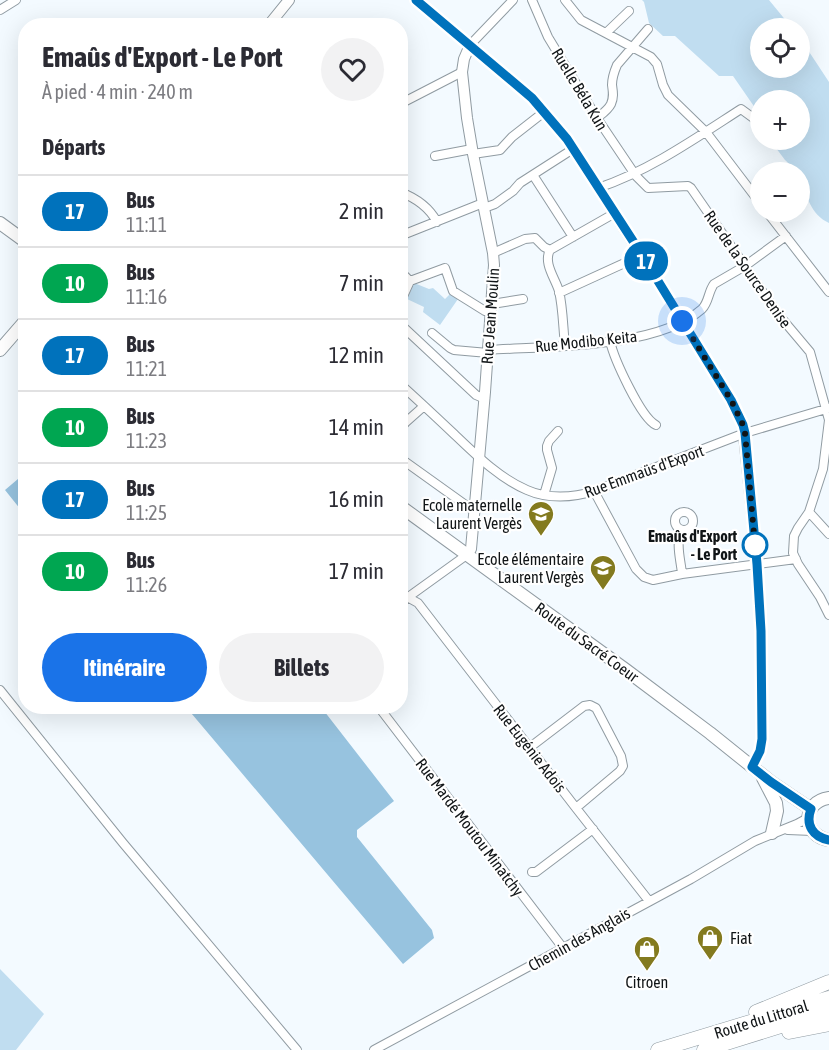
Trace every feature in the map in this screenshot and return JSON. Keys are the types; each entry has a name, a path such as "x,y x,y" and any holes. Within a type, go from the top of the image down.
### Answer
{"highway":[{"path":"675,1045 829,982"},
{"name":"Route du Littoral","path":"658,1050 829,998"},
{"name":"Route du Littoral","path":"704,1050 829,1011"},
{"path":"714,1050 829,1024"}],"main road":[{"path":"0,223 18,236"},
{"path":"0,350 18,329"},
{"name":"Route du Sacré Coeur","path":"408,512 701,726 771,782 816,807"},
{"path":"756,771 776,803 778,832"},
{"path":"816,807 809,825 812,831 822,839 829,840"}],"street":[{"path":"0,10 16,0"},
{"path":"274,18 289,0"},
{"path":"416,0 532,98 567,139 642,255 731,400 743,425 757,564 761,631 762,739 756,771"},
{"path":"470,45 513,0"},
{"name":"Ruelle Béla Kun","path":"532,0 548,37 634,174"},
{"path":"565,0 581,20 651,57 657,64 668,95 706,132 750,190"},
{"path":"606,33 629,11"},
{"path":"597,118 612,102 614,95 612,82 617,65 648,29"},
{"name":"Rue Jean Moulin","path":"468,554 471,549 480,458 494,278 493,253 472,152 462,72 464,58 470,45"},
{"path":"408,100 462,72"},
{"path":"598,188 634,174 741,109 750,116"},
{"path":"435,156 501,150 512,137 544,112"},
{"path":"408,233 495,204 520,183 573,149"},
{"name":"Rue de la Source Denise","path":"634,174 648,188 688,186 691,188 783,321 810,352 828,408 826,469 809,512 794,536 793,553 796,559"},
{"path":"533,175 573,237"},
{"path":"408,196 429,210 437,222"},
{"path":"566,345 559,293 547,255 550,250 615,213"},
{"path":"775,222 829,292"},
{"name":"Rue Modibo Keita","path":"432,333 454,350 488,352 610,342 660,331 701,309 706,304 714,284 745,266 786,236"},
{"path":"493,253 525,239 535,238 550,250"},
{"path":"559,293 642,255"},
{"path":"408,285 410,281 445,268 453,291 485,311 523,299"},
{"path":"408,331 476,395 485,399"},
{"path":"610,342 629,386 647,418 656,424"},
{"name":"Rue Emmaüs d'Export","path":"408,391 499,473 525,490 558,496 573,496 594,491 745,433 828,408"},
{"path":"408,420 424,406"},
{"path":"544,495 552,468 547,446 558,431"},
{"path":"408,464 474,511"},
{"path":"594,491 636,569 644,577 653,580 796,559 829,615"},
{"path":"809,512 829,534"},
{"path":"682,530 678,542 682,574"},
{"path":"408,593 468,554"},
{"name":"Rue Eugénie Adois","path":"408,597 418,603 649,901"},
{"path":"0,690 18,712"},
{"path":"529,748 584,706 590,705 596,708 621,756 623,766 576,808"},
{"path":"19,714 123,843 297,1050"},
{"name":"Rue Mardé Moutou Minatchy","path":"384,714 563,948"},
{"name":"Chemin des Anglais","path":"374,1050 703,872 755,841 778,832 816,807"},
{"path":"532,872 536,872 593,829"},
{"name":"Chemin des Anglais","path":"778,832 812,831"}],"shaded area":[{"path":"642,0 769,0 784,18 750,18 750,78 810,78 810,53 829,82 829,223 813,210 810,204 810,162 787,162 778,150 810,150 810,90 750,90 750,101 733,76 719,76 675,36 663,36 649,23"},
{"path":"414,283 429,289 433,288 445,299 451,293 458,299 440,325 423,312 424,307 408,299"},
{"path":"18,479 18,506 5,490"},
{"path":"192,714 326,714 394,801 357,830 357,837 432,930 434,938 403,964"},
{"path":"0,969 44,1014 16,1050 0,1050"}],"bus line":[{"name":"17","path":"416,0 532,98 567,139 731,400 745,433 761,631 762,739 760,751 752,767 811,809 808,818 812,831 816,836 829,840"}],"place":[{"name":"Ecole maternelle Laurent Vergès","path":"541,537"},
{"name":"Emaûs d'Export - Le Port","path":"755,545"},
{"name":"Ecole élémentaire Laurent Vergès","path":"603,591"},
{"name":"Fiat","path":"710,961"},
{"name":"Citroen","path":"647,972"}],"route":[{"path":"682,321 731,400 743,425 755,545"}]}
